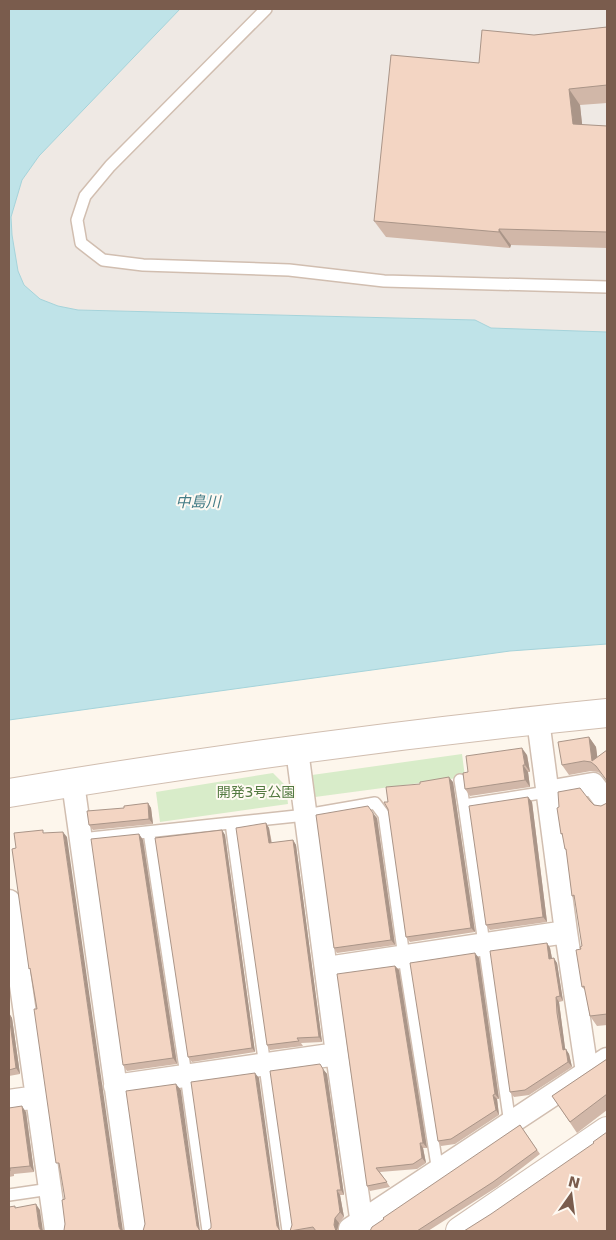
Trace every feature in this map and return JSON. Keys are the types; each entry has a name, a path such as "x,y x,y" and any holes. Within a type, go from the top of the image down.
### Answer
{"street":[{"path":"9,794 298,750 607,713"},
{"path":"538,720 587,1072"},
{"path":"298,750 327,968 357,1229 438,1172 607,1059"},
{"path":"73,783 136,1231"},
{"path":"547,792 593,784 607,803"},
{"path":"9,901 16,999 36,1097 56,1231"},
{"path":"327,968 566,932"},
{"path":"115,1086 337,1054"},
{"path":"9,1101 36,1097"},
{"path":"460,1231 607,1131"}],"lane":[{"path":"266,9 110,166 85,196 77,220 82,243 103,260 143,265 289,270 384,280 607,287"},
{"path":"460,780 510,1124"},
{"path":"464,805 547,792"},
{"path":"81,839 306,815 374,803 384,815 438,1172"},
{"path":"231,823 288,1231"},
{"path":"148,832 208,1231"},
{"path":"9,1196 50,1189"}],"shaded area":[{"path":"180,9 607,9 607,332 491,328 475,320 78,310 58,306 40,299 24,285 18,271 12,235 11,217 22,180 39,156"}],"green space":[{"path":"462,754 465,777 315,797 312,775"},
{"name":"開発3号公園","path":"273,773 286,786 288,804 160,822 156,792"}],"water":[{"name":"中島川","path":"9,9 180,9 39,156 22,180 11,217 12,235 18,271 24,285 40,299 58,306 78,310 475,320 491,328 607,332 607,644 510,651 9,720"}],"building":[{"path":"607,27 607,85 569,89 573,124 607,126 607,232 499,229 499,232 374,221 391,55 479,63 482,30 534,35"},
{"path":"589,737 592,761 607,750 607,781 591,762 584,761 562,765 558,742"},
{"path":"522,748 525,780 465,789 463,773 468,772 466,756"},
{"path":"449,777 471,928 406,937 388,809 384,802 388,802 386,787 420,784 420,782"},
{"path":"580,788 594,805 601,806 607,803 607,1014 590,1016 584,986 582,987 576,950 581,949 580,947 582,946 574,895 572,896 566,849 561,834 557,808 559,807 558,792"},
{"path":"528,797 543,917 486,925 469,806"},
{"path":"148,803 149,819 89,825 87,811 124,808 124,806"},
{"path":"368,806 373,813 391,940 334,948 316,815"},
{"path":"266,823 269,843 293,840 319,1037 297,1038 299,1041 267,1045 236,828"},
{"path":"43,830 43,833 63,832 121,1231 63,1231 65,1224 62,1200 65,1199 59,1163 56,1163 34,1009 37,1009 29,969 12,849 16,848 14,833"},
{"path":"222,830 252,1048 188,1057 155,838"},
{"path":"139,834 173,1058 123,1065 91,839"},
{"path":"547,943 549,959 554,958 560,996 556,997 557,1013 563,1050 566,1049 568,1062 525,1090 510,1092 490,951"},
{"path":"475,953 496,1110 451,1139 438,1141 410,963"},
{"path":"395,966 423,1143 420,1143 422,1158 413,1164 376,1168 387,1182 367,1186 337,974"},
{"path":"9,1015 16,1068 9,1070"},
{"path":"607,1059 607,1094 570,1122 552,1096"},
{"path":"320,1064 323,1069 341,1190 337,1190 340,1212 335,1218 334,1225 336,1231 316,1231 313,1227 290,1231 292,1225 270,1071"},
{"path":"255,1073 277,1226 280,1231 207,1231 211,1228 211,1224 191,1082"},
{"path":"176,1084 197,1226 200,1231 143,1231 145,1224 126,1091"},
{"path":"22,1106 30,1166 10,1168 9,1171 9,1108"},
{"path":"520,1125 537,1150 493,1182 417,1231 370,1231 383,1218"},
{"path":"607,1132 607,1231 464,1231 594,1143"},
{"path":"36,1204 41,1231 9,1231 9,1207 15,1206 15,1208"}]}
